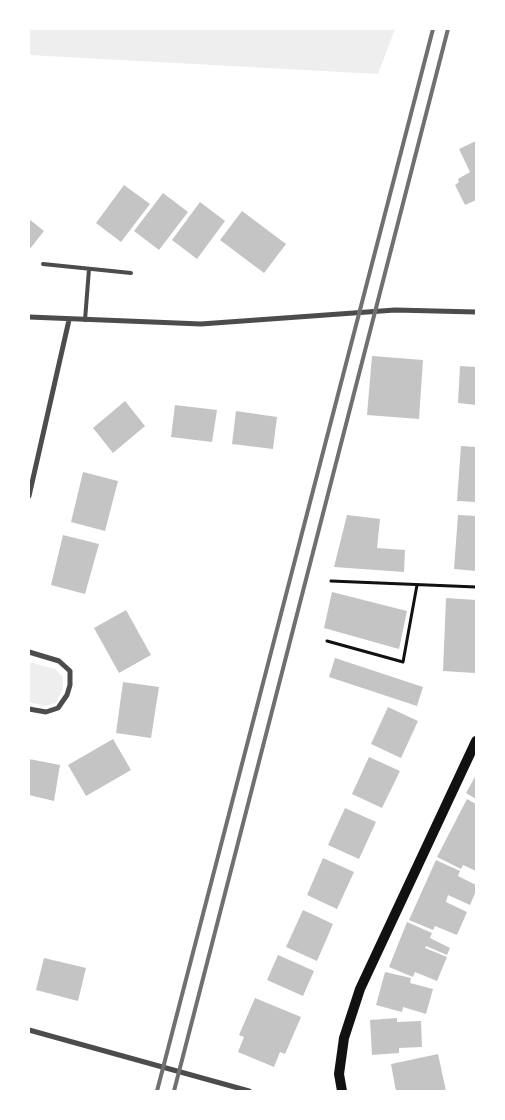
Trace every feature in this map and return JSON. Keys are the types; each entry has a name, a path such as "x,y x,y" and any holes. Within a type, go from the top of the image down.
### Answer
{"main road":[{"path":"342,1091 339,1074 344,1038 360,989 476,741"}],"street":[{"path":"29,317 200,324 396,310 476,312"},
{"path":"29,496 70,320"},
{"path":"29,652 59,661 70,671 70,685 67,695 58,708 46,712 29,709"},
{"path":"29,1030 249,1091"}],"lane":[{"path":"42,264 131,273"},
{"path":"85,320 89,269"}],"path":[{"path":"332,581 476,587"},
{"path":"327,641 403,662 417,585"}],"shaded area":[{"path":"29,29 395,29 378,74 29,55"},
{"path":"29,662 55,669 63,677 63,688 56,703 45,706 29,702"}],"building":[{"path":"476,141 476,200 465,205 455,185 459,182 458,179 470,172 459,149"},
{"path":"124,185 150,204 121,242 96,223"},
{"path":"163,193 188,212 159,250 134,231"},
{"path":"200,202 225,221 197,259 172,240"},
{"path":"242,211 286,244 264,273 220,240"},
{"path":"29,219 44,231 29,250"},
{"path":"372,356 423,360 419,419 367,415"},
{"path":"460,366 476,367 476,405 458,403"},
{"path":"125,401 145,426 113,453 93,428"},
{"path":"175,405 217,410 212,442 171,437"},
{"path":"236,411 277,417 273,449 232,444"},
{"path":"461,446 476,447 476,502 457,501"},
{"path":"83,472 118,481 105,531 71,522"},
{"path":"347,515 380,519 377,548 405,550 404,572 334,567"},
{"path":"458,515 476,516 476,571 454,569"},
{"path":"63,535 99,544 85,594 51,585"},
{"path":"332,592 407,611 399,649 324,628"},
{"path":"446,598 476,600 475,673 443,671"},
{"path":"126,610 151,655 119,673 94,628"},
{"path":"335,658 423,687 417,706 329,677"},
{"path":"123,682 159,687 151,738 116,733"},
{"path":"388,707 418,721 401,758 371,744"},
{"path":"113,739 131,770 86,796 68,765"},
{"path":"369,757 400,771 382,808 352,794"},
{"path":"29,759 60,765 54,801 29,795"},
{"path":"476,775 476,799 466,793"},
{"path":"467,799 476,804 476,871 463,865 461,869 437,857"},
{"path":"345,808 376,822 359,859 328,845"},
{"path":"323,858 354,872 337,909 307,895"},
{"path":"436,860 460,871 458,876 476,885 476,891 470,905 448,895 446,902 467,912 457,935 435,926 433,930 409,920"},
{"path":"303,910 333,924 317,961 286,947"},
{"path":"407,922 432,933 430,938 450,948 447,955 426,946 425,948 447,957 437,981 415,972 413,977 389,967"},
{"path":"278,955 314,971 303,996 267,980"},
{"path":"44,958 86,968 78,1001 36,990"},
{"path":"385,972 411,978 410,983 433,989 426,1014 403,1007 402,1012 376,1005"},
{"path":"255,998 301,1017 285,1054 280,1052 274,1067 238,1052 244,1037 239,1035"},
{"path":"397,1018 397,1022 421,1021 422,1047 399,1048 399,1053 372,1055 370,1020"},
{"path":"438,1054 446,1091 396,1091 391,1064"}],"railway":[{"path":"157,1091 433,29"},
{"path":"174,1091 448,29"}]}
